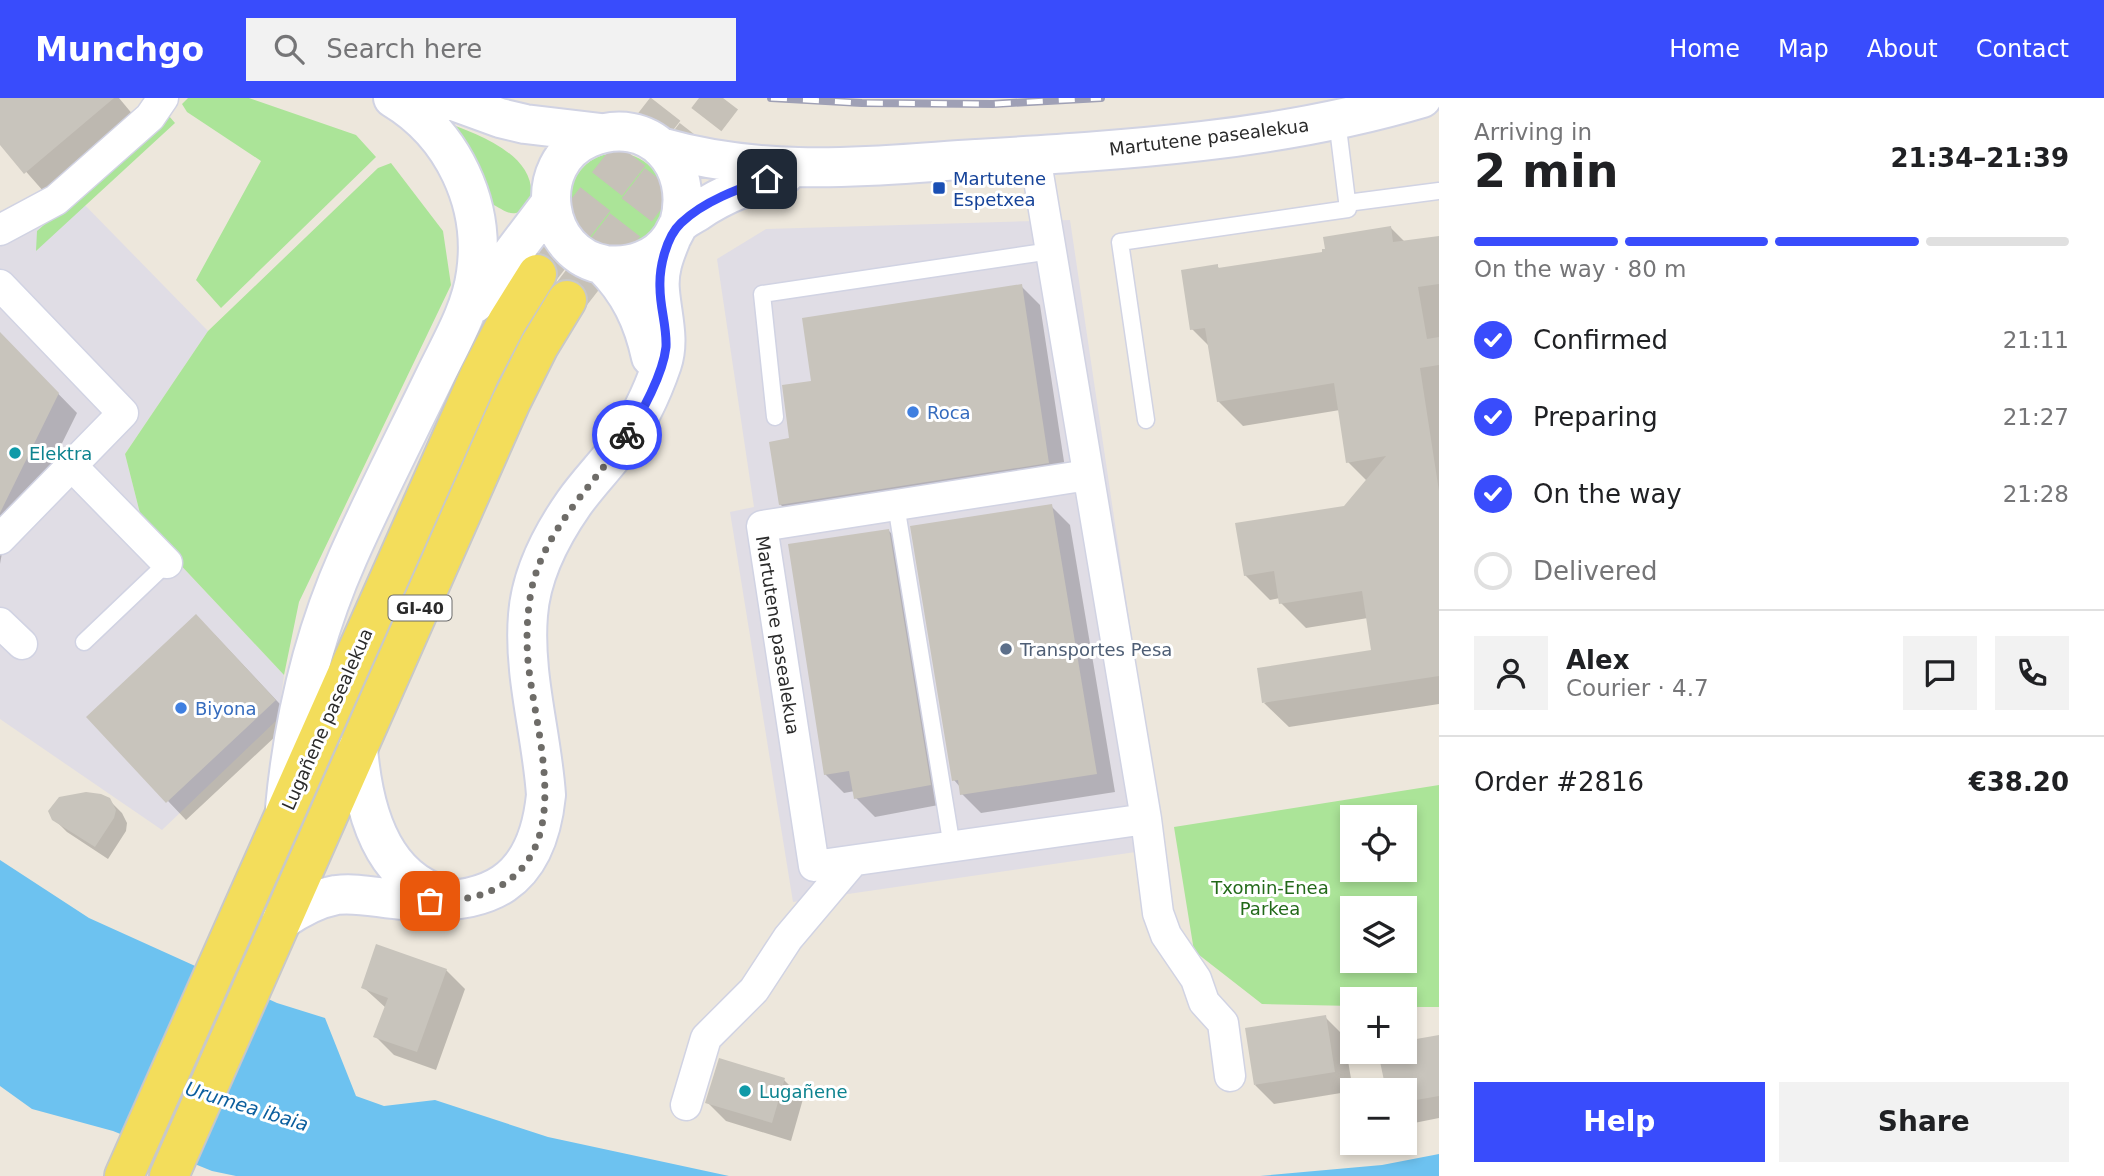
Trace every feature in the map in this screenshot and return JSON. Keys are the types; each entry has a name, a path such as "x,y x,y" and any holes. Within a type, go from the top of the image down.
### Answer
{"main road":[{"path":"284,816 290,756 321,629 348,558 462,321 471,298 479,251 473,204 460,170 441,139 393,98"},
{"name":"Martutene pasealekua","path":"445,98 500,118 550,129 632,133 647,138 660,147 696,157 734,164 814,169"},
{"name":"Martutene pasealekua","path":"500,118 530,150 550,195 555,225 566,243 583,257 603,265 622,266 640,262 657,253 675,232 710,204 744,187 790,173 814,169 1035,156 1192,143 1284,131 1422,98"},
{"path":"462,321 550,195 556,168 568,153 583,141 601,133"},
{"path":"282,920 299,908 337,895 356,894 430,901 480,895 511,879 523,866 539,835 546,795 528,663 528,613 542,558 574,503 635,424 666,348 660,289 662,263 684,208 682,182 671,159 660,147"},
{"path":"603,265 623,287 639,313 655,380"},
{"name":"Lugañene pasealekua","path":"127,1170 480,374 507,322 537,274"},
{"name":"GI-40","path":"169,1176 511,402 539,346 567,300"},
{"path":"358,748 367,807 375,831 387,853 417,884 441,895 463,899"}],"street":[{"path":"0,230 56,200 150,117 163,98"},
{"path":"1035,156 1146,819 1158,913 1166,935 1196,979 1203,1002 1223,1023 1230,1076"},
{"path":"0,285 123,413 0,539"},
{"path":"71,465 167,563"},
{"name":"Martutene pasealekua","path":"1088,475 762,526 814,866 1146,819"},
{"path":"0,623 22,644"},
{"path":"686,1105 706,1038 754,990 788,938 853,861"}],"lane":[{"path":"1146,420 1120,242 1348,209 1337,120"},
{"path":"1347,203 1439,191"},
{"path":"775,417 762,294 1051,251"},
{"path":"896,505 952,847"},
{"path":"84,642 167,563"}],"shaded area":[{"path":"77,197 208,331 125,454 143,525 284,675 278,719 162,830 0,719 0,238"},
{"path":"1070,220 1163,848 793,902 730,512 754,507 717,259 766,229"}],"green space":[{"path":"188,98 249,98 356,135 376,157 221,308 196,280 261,161 187,112 182,104"},
{"path":"169,116 175,123 36,251 37,231"},
{"path":"442,121 486,139 514,157 524,169 530,183 531,199 525,208 512,213 486,202"},
{"path":"617,153 635,157 650,167 660,182 664,200 660,218 650,233 635,243 617,247 599,243 584,233 574,218 570,200 574,182 584,167 599,157"},
{"path":"391,163 443,231 451,285 299,602 284,675 143,525 125,454 208,331 378,168"},
{"name":"Txomin-Enea Parkea","path":"1439,785 1439,1007 1417,1007 1417,987 1340,987 1340,1006 1262,1004 1194,951 1174,827"}],"water":[{"name":"Urumea ibaia","path":"0,860 89,918 277,1003 325,1018 356,1096 384,1106 435,1100 548,1137 729,1176 236,1176 212,1171 113,1131 32,1109 0,1086"},
{"path":"1439,1154 1439,1176 1260,1176 1382,1165"}],"building":[{"path":"0,98 114,98 24,174 0,145"},
{"path":"1391,226 1393,242 1439,236 1439,284 1418,287 1427,339 1439,337 1439,365 1420,368 1439,491 1439,676 1262,703 1257,668 1371,650 1362,591 1279,604 1274,571 1244,576 1235,523 1344,506 1386,456 1346,463 1334,383 1217,402 1205,328 1190,330 1181,270 1218,264 1218,268 1322,252 1322,249 1325,249 1323,237"},
{"name":"Roca","path":"1022,284 1049,463 779,505 769,442 789,438 782,385 811,381 802,318"},
{"name":"Elektra","path":"0,332 59,393 0,513"},
{"name":"Transportes Pesa","path":"1052,504 1097,774 960,795 958,780 952,781 910,526"},
{"path":"889,529 931,785 854,799 849,771 824,775 788,544"},
{"name":"Biyona","path":"196,614 276,700 166,803 86,717"},
{"path":"86,792 110,798 116,810 114,818 95,847 52,820 48,811 59,797"},
{"path":"376,944 447,969 417,1052 373,1037 388,998 361,988"},
{"path":"1326,1015 1335,1072 1254,1085 1245,1028"},
{"path":"1439,1035 1439,1096 1417,1100 1417,1078 1383,1078 1381,1064 1417,1064 1417,1039"},
{"name":"Lugañene","path":"719,1058 785,1078 772,1123 705,1103"}],"tunnel":[{"path":"537,274 674,98"},
{"path":"567,300 723,98"}],"railway":[{"path":"771,98 862,103 993,104 1101,98"}],"way so far":[{"path":"430,901 463,899 497,888 511,879 533,852 544,814 546,795 528,663 528,613 533,585 542,558 574,503 627,435"}],"place":[{"name":"Martutene Espetxea","path":"939,188"},
{"name":"Roca","path":"913,412"},
{"name":"Elektra","path":"15,453"},
{"name":"Transportes Pesa","path":"1006,649"},
{"name":"Biyona","path":"181,708"},
{"name":"Lugañene","path":"745,1091"}],"route":[{"path":"627,435 646,402 666,348 660,272 664,255 679,224 721,197 767,179"}]}
